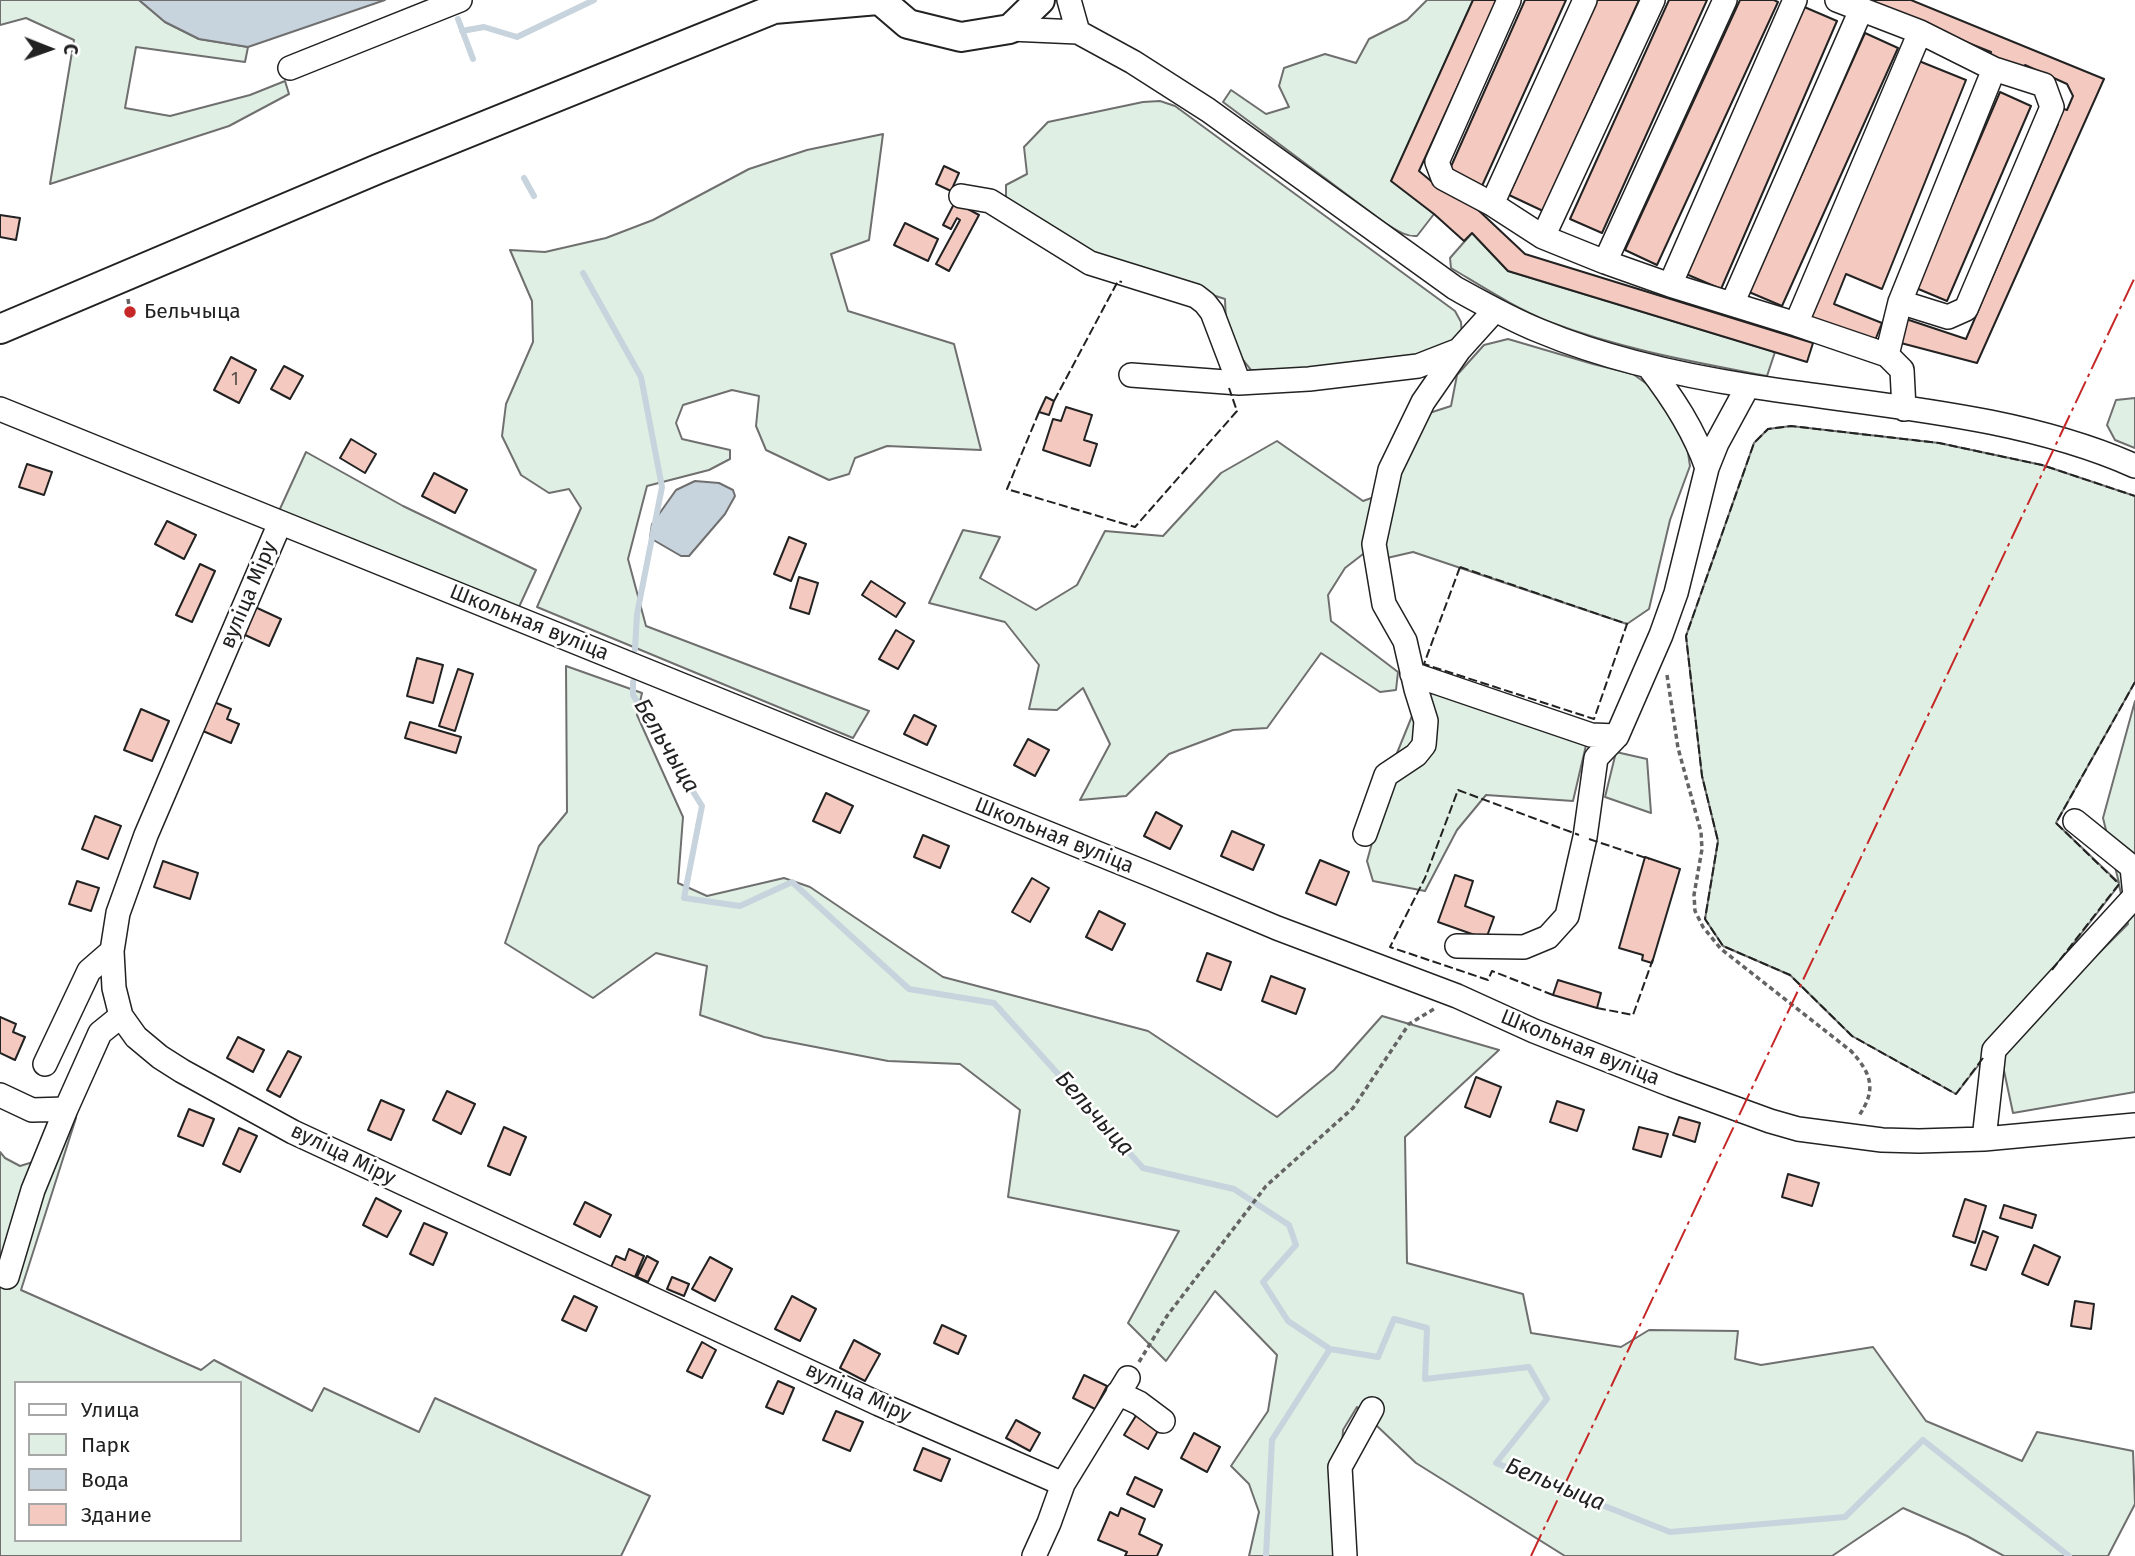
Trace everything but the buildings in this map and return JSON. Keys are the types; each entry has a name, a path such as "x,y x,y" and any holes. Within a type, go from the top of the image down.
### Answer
{"main road":[{"path":"0,329 378,169 779,4 879,0 908,24 961,37 1010,29 1040,0"}],"street":[{"path":"290,68 460,0"},
{"path":"1069,0 1078,32"},
{"path":"1509,0 1437,162 1443,177 1543,237 1605,262 1887,355 1902,370 1904,409"},
{"path":"1492,204 1585,0"},
{"path":"1543,237 1653,0"},
{"path":"1605,262 1725,0"},
{"path":"1670,285 1795,0"},
{"path":"1837,0 1920,32 1994,69 2044,85 2052,107 1966,309 1948,317 1900,302"},
{"path":"1732,304 1861,10"},
{"path":"1010,29 1078,32 1133,62 1209,110 1455,288 1495,310 1562,339 1648,366 1748,386 1988,423 2057,438 2135,466"},
{"path":"1796,324 1920,32"},
{"path":"1887,355 1900,302 1994,69"},
{"path":"961,196 990,201 1090,263 1196,296 1212,312 1238,383"},
{"path":"1365,834 1385,775 1416,755 1424,745 1426,721 1405,640 1384,604 1374,544 1390,470 1423,402 1459,351 1495,310"},
{"path":"1131,375 1238,383 1310,379 1418,366 1459,351"},
{"path":"1648,366 1673,398 1699,446 1707,468"},
{"path":"1457,946 1524,947 1548,937 1567,916 1585,837 1596,758 1617,736 1661,635 1676,593 1707,468 1717,443 1748,386"},
{"name":"Школьная вуліца","path":"0,409 1277,928 1457,996 1534,1031 1671,1085 1770,1121 1798,1129 1882,1140 1984,1139 2135,1125"},
{"name":"вуліца Міру","path":"280,523 146,835 118,913 112,951 114,988 121,1016 136,1037 160,1057 293,1132 879,1404 1063,1484"},
{"path":"1412,674 1591,735 1617,736"},
{"path":"1984,1139 1994,1049 2135,896 2132,867 2075,821"},
{"path":"45,1064 89,971 112,951"},
{"path":"7,1277 33,1190 66,1109 100,1032 121,1016"},
{"path":"61,1030 70,1034 100,1032"},
{"path":"0,1095 32,1110 66,1109"},
{"path":"1034,1556 1063,1484 1123,1385 1139,1403 1163,1421"},
{"path":"1345,1556 1340,1467 1371,1409"}],"path":[{"path":"1667,673 1678,748 1701,832 1702,849 1694,895 1695,911 1703,927 1721,949 1851,1051 1865,1067 1870,1078 1866,1105 1839,1135"},
{"path":"1123,1385 1167,1316 1266,1186 1353,1108 1409,1024 1457,996"}],"green space":[{"path":"0,0 139,0 165,22 199,39 248,47 245,62 136,47 125,108 170,116 250,95 285,81 289,94 229,126 50,184 74,40 26,18 0,25"},
{"path":"1427,0 1473,0 1392,180 1434,214 1417,236 1413,236 1385,223 1223,102 1231,90 1266,114 1289,107 1279,86 1284,68 1325,54 1356,63 1369,39 1407,20"},
{"path":"1160,101 1175,106 1455,311 1461,322 1462,336 1418,359 1309,369 1251,370 1230,338 1225,299 1096,258 1006,203 1006,185 1027,174 1024,147 1048,122 1143,102"},
{"path":"883,134 869,240 831,254 848,311 954,344 981,450 887,446 855,458 849,474 829,480 766,450 756,426 759,396 732,390 683,405 676,423 682,439 730,450 730,459 709,470 647,486 628,559 646,626 869,711 853,738 537,607 581,508 569,489 549,493 521,475 502,436 506,404 533,342 532,301 510,250 545,252 606,238 653,220 749,169 807,150"},
{"path":"1472,233 1508,271 1775,352 1767,376 1630,347 1550,322 1524,310 1451,268 1450,258"},
{"path":"1508,339 1633,374 1661,394 1686,439 1690,466 1670,520 1649,609 1627,624 1413,552 1387,558 1367,551 1345,568 1328,595 1331,621 1398,672 1396,690 1380,692 1321,653 1267,728 1233,730 1169,754 1126,796 1080,800 1110,744 1083,688 1057,710 1029,709 1039,665 1005,622 929,603 963,530 1000,537 980,578 1036,610 1077,585 1105,531 1163,536 1221,473 1277,441 1363,501 1391,491 1423,415 1451,406 1457,375 1484,345"},
{"path":"2135,398 2135,448 2115,440 2107,425 2116,400"},
{"path":"1791,426 1939,443 2042,465 2135,496 2135,682 2056,823 2119,883 2103,818 2135,701 2135,1092 2013,1113 2000,1052 2128,924 2119,885 1956,1094 1852,1036 1790,975 1723,946 1705,919 1718,841 1702,776 1686,636 1754,443 1768,429"},
{"path":"306,452 403,506 536,570 519,607 279,511"},
{"path":"566,666 642,693 637,715 683,817 678,883 707,896 784,878 810,887 943,977 1148,1031 1277,1117 1334,1070 1382,1016 1499,1050 1405,1137 1407,1263 1523,1294 1531,1333 1621,1347 1649,1330 1738,1331 1735,1359 1761,1365 1873,1347 1926,1421 2022,1461 2037,1432 2133,1451 2135,1504 2108,1556 2004,1556 1967,1536 1903,1508 1832,1556 1565,1556 1416,1463 1357,1407 1343,1430 1335,1556 1249,1556 1259,1512 1249,1484 1231,1466 1268,1411 1277,1355 1215,1291 1166,1361 1128,1323 1179,1231 1008,1197 1020,1110 960,1064 888,1061 764,1037 700,1015 707,966 656,953 593,998 505,943 539,846 567,812"},
{"path":"1425,684 1587,741 1573,801 1486,795 1457,830 1425,891 1373,881 1367,861 1397,753"},
{"path":"1616,752 1647,759 1651,813 1605,797"},
{"path":"59,1111 76,1118 21,1290 201,1370 214,1360 312,1411 324,1388 419,1432 435,1398 650,1496 621,1556 0,1556 0,1152 20,1166 33,1162"}],"water":[{"path":"139,0 385,0 248,47 199,39 165,22"},
{"path":"695,481 719,483 733,490 735,496 725,514 689,556 681,556 650,538 652,524 676,490"}],"waterway":[{"path":"462,31 484,27 517,37 594,0"},
{"name":"Бельчыца","path":"458,19 473,59"},
{"name":"Бельчыца","path":"524,178 534,196"},
{"name":"Бельчыца","path":"583,273 641,377 662,487 637,614 635,649"},
{"name":"Бельчыца","path":"633,682 633,695 702,806 684,898 740,906 792,882 909,989 994,1003 1143,1168 1234,1189 1289,1225 1296,1245 1263,1282 1288,1321 1330,1349 1378,1357 1394,1319 1427,1328 1425,1379 1529,1367 1547,1399 1496,1463 1670,1532 1845,1517 1923,1440 2069,1556"},
{"path":"1266,1556 1272,1440 1330,1349"}],"fence":[{"path":"1054,401 1118,281 1122,282"},
{"path":"1039,412 1007,489 1135,527 1237,411 1229,388"},
{"path":"1983,1058 1956,1094 1852,1036 1790,975 1723,946 1705,919 1718,841 1702,776 1686,636 1754,443 1768,429 1791,426 1939,443 2042,465 2135,496"},
{"path":"1460,567 1627,624 1594,719 1424,664 1460,567"},
{"path":"2052,970 2119,884 2056,823 2135,682"},
{"path":"1553,995 1492,971 1488,980 1390,947 1425,878 1458,790 1579,835"},
{"path":"1589,839 1649,859"},
{"path":"1597,1008 1633,1015 1653,959"}],"power":[{"path":"1531,1556 2135,277"}],"place":[{"name":"Бельчыца","path":"130,312"}]}
